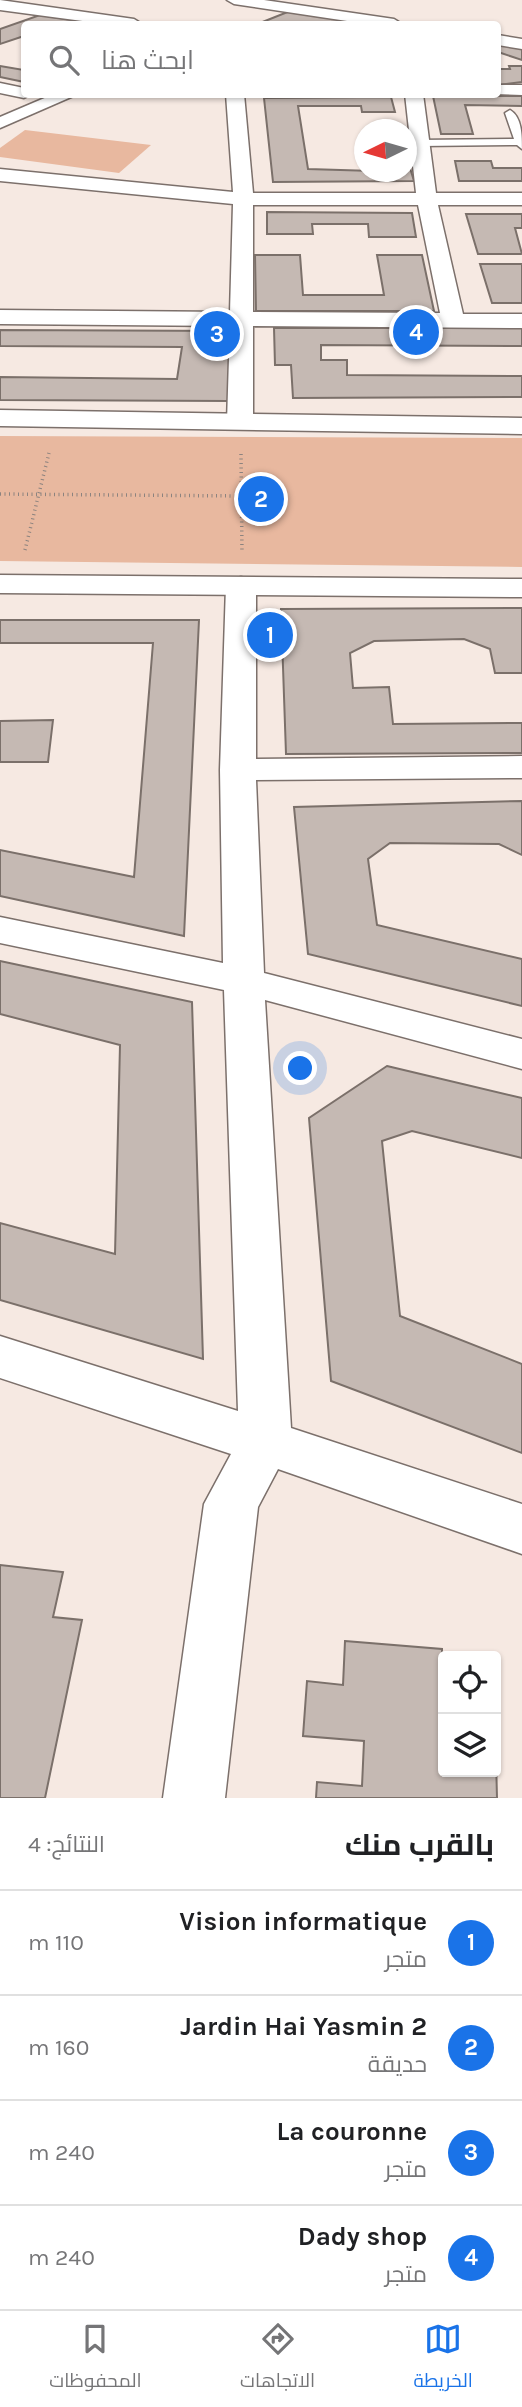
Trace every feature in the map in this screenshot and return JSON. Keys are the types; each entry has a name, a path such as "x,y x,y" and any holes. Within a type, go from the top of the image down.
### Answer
{"street":[{"path":"0,20 56,0"},
{"path":"234,0 374,21"},
{"path":"248,18 287,0"},
{"path":"0,5 114,21"},
{"path":"501,40 522,44"},
{"path":"0,88 21,92"},
{"path":"501,90 522,90"},
{"path":"0,123 62,98"},
{"path":"235,98 243,199 239,319 240,422"},
{"path":"414,98 427,200 453,321"},
{"path":"0,174 243,199 522,199"},
{"path":"0,317 522,321"},
{"path":"0,418 522,426"},
{"path":"9,584 522,588"},
{"path":"194,1798 231,1504 265,1442 244,981 238,770 241,586"},
{"path":"238,770 522,767"},
{"path":"0,930 244,981 522,1054"},
{"path":"0,1357 265,1442 522,1529"}],"lane":[{"path":"420,144 521,144 510,113"}],"path":[{"path":"9,584 38,495 57,419"},
{"path":"240,422 243,496 241,586"},
{"path":"0,494 243,496"}],"shaded area":[{"path":"25,130 151,145 119,173 0,157 0,148"},
{"path":"0,436 522,438 522,567 0,561"}],"building":[{"path":"290,11 355,21 265,21"},
{"path":"40,15 79,21 23,21"},
{"path":"21,22 21,37 0,44 0,29"},
{"path":"501,44 522,47 522,60 501,53"},
{"path":"0,66 21,70 21,81 0,77"},
{"path":"509,66 522,66 522,82 501,85 501,69 510,69"},
{"path":"522,96 522,106 465,105 473,134 441,134 433,98"},
{"path":"264,98 391,98 395,112 362,112 361,106 298,106 308,169 354,170 354,181 273,182"},
{"path":"455,161 491,161 493,168 522,168 522,181 459,181"},
{"path":"267,212 412,213 416,237 369,237 368,224 312,224 313,234 267,234"},
{"path":"466,214 522,214 522,228 515,228 522,254 478,254"},
{"path":"255,255 300,255 303,295 384,295 377,255 422,255 434,311 256,311"},
{"path":"480,264 522,264 522,303 492,303"},
{"path":"274,328 522,328 522,346 321,345 321,360 347,360 347,375 522,376 522,397 293,398 291,365 275,365"},
{"path":"0,330 234,331 229,401 0,400 0,377 177,379 182,347 0,346"},
{"path":"522,608 522,673 495,673 490,649 464,639 374,641 350,653 353,688 389,687 393,724 522,723 522,753 286,754 281,609"},
{"path":"0,620 199,620 184,936 0,896 0,850 134,877 153,643 0,643"},
{"path":"53,720 48,762 0,762 0,721"},
{"path":"522,801 522,855 499,844 390,843 368,859 377,925 522,959 522,1006 308,954 294,807"},
{"path":"0,961 192,1002 203,1359 0,1300 0,1223 115,1254 120,1045 0,1014"},
{"path":"387,1066 522,1098 522,1158 412,1131 382,1141 400,1316 522,1364 522,1453 331,1381 309,1118"},
{"path":"0,1565 63,1572 53,1617 82,1620 45,1798 0,1798"},
{"path":"345,1641 442,1649 438,1651 438,1777 496,1777 497,1798 316,1798 317,1782 362,1786 364,1741 303,1736 307,1681 343,1685"}],"place":[{"name":"Dady shop","path":"416,332"},
{"name":"La couronne","path":"217,334"},
{"name":"Jardin Hai Yasmin 2","path":"261,499"},
{"name":"Vision informatique","path":"270,635"}]}
